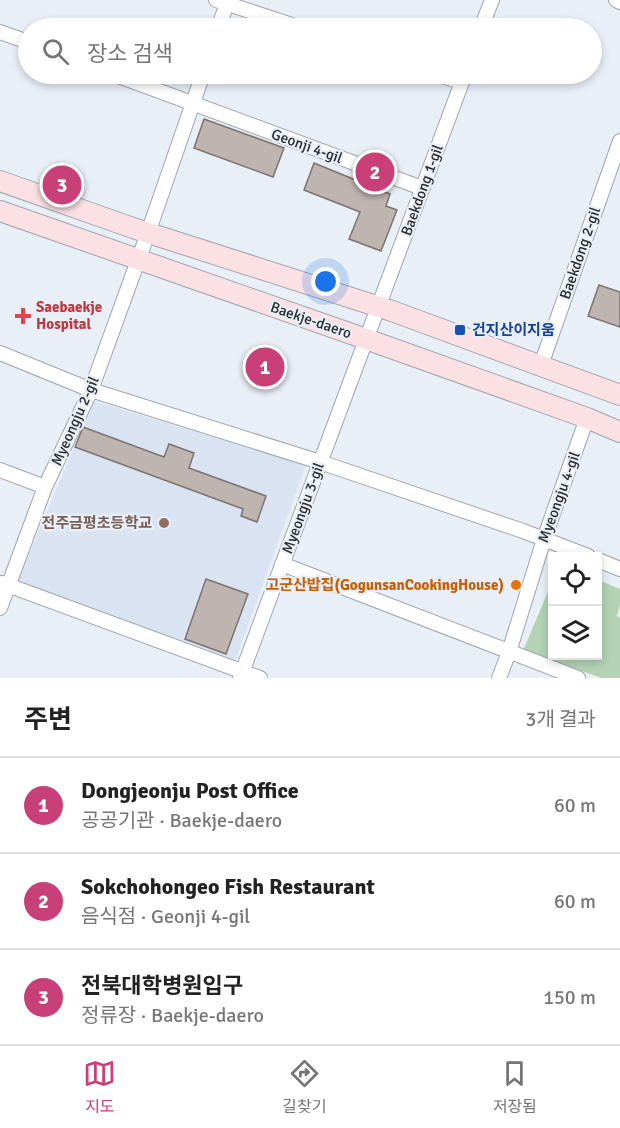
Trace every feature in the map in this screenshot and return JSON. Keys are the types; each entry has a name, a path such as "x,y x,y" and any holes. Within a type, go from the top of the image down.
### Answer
{"street":[{"path":"485,18 492,0"},
{"path":"219,18 221,2 270,18"},
{"path":"0,32 18,38"},
{"name":"Geonji 4-gil","path":"142,84 422,188"},
{"path":"148,233 199,84"},
{"name":"Baekdong 1-gil","path":"366,339 461,84"},
{"name":"Baekdong 2-gil","path":"541,365 616,163 620,141"},
{"path":"0,181 148,233 379,307 620,395"},
{"name":"Baekje-daero","path":"0,211 366,339 587,418 620,432"},
{"name":"Myeongju 2-gil","path":"0,609 4,584 45,487 91,390 148,233"},
{"name":"Myeongju 3-gil","path":"241,675 366,339"},
{"path":"0,353 91,390 320,462 512,527 578,552"},
{"name":"Myeongju 4-gil","path":"499,678 544,539 587,418"},
{"path":"0,470 45,487"},
{"path":"602,562 620,569"},
{"path":"282,564 578,678"},
{"path":"4,584 241,675 260,678"}],"shaded area":[{"name":"전주금평초등학교","path":"94,401 306,465 235,661 17,582"}],"green space":[{"path":"602,582 620,589 617,616 620,618 620,678 602,678 549,660 602,660"},
{"path":"548,592 548,660 523,651"}],"building":[{"path":"204,119 284,148 273,177 194,148"},
{"path":"314,163 390,194 386,206 397,210 381,251 349,239 360,212 304,190"},
{"path":"599,285 620,292 620,327 588,316"},
{"path":"83,427 164,457 169,444 194,453 189,468 266,496 257,522 241,516 243,509 75,447"},
{"path":"206,579 248,594 226,654 185,639"}],"place":[{"name":"Sokchohongeo Fish Restaurant","path":"375,172"},
{"name":"전북대학병원입구","path":"62,185"},
{"name":"Saebaekje Hospital","path":"23,316"},
{"name":"건지산이지움","path":"460,330"},
{"name":"Dongjeonju Post Office","path":"265,367"},
{"name":"전주금평초등학교","path":"164,523"},
{"name":"고군산밥집(GogunsanCookingHouse)","path":"516,585"}]}
